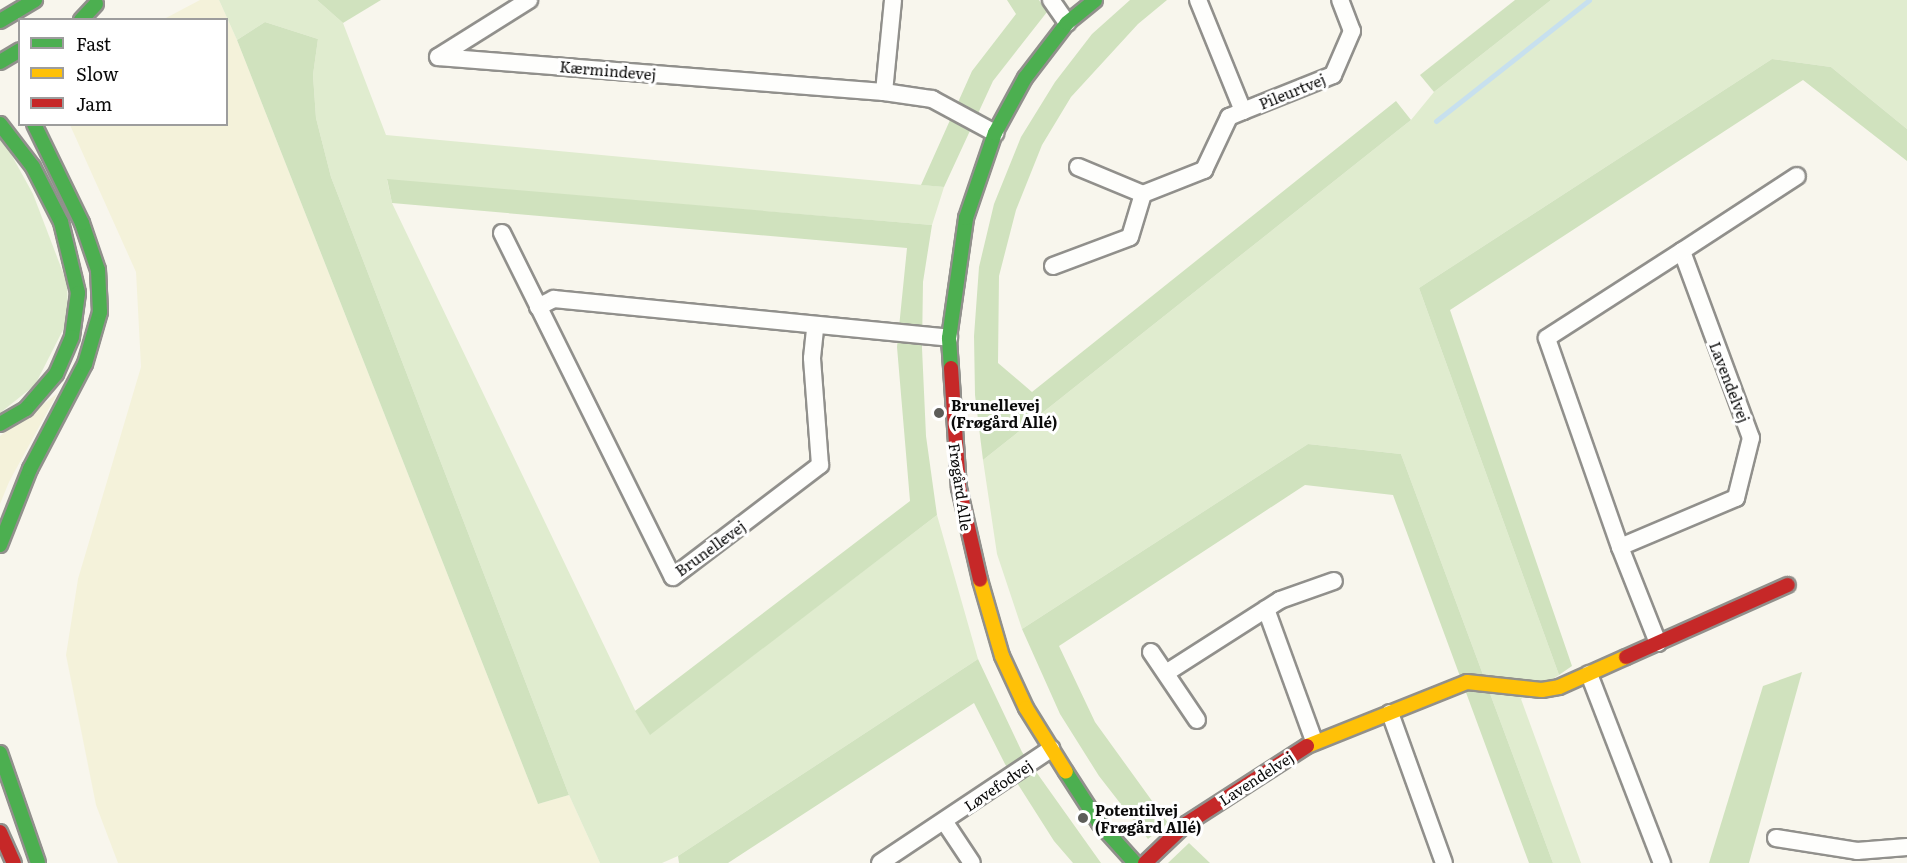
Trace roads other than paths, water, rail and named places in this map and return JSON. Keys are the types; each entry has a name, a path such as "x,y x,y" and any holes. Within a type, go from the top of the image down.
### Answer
{"main road":[{"path":"0,21 35,0"},
{"name":"Frøgård Alle","path":"1095,0 1067,23 1025,78 995,133 966,218 949,338 959,488 971,549 1002,656 1026,708 1051,750 1099,823 1135,863"},
{"path":"73,18 99,2"},
{"path":"83,18 99,2"},
{"path":"0,62 18,51"},
{"path":"0,124 33,167 61,222 71,251 78,293 72,337 56,374 26,409 0,424"},
{"path":"0,545 30,469 85,364 100,312 98,270 82,223 35,126"},
{"name":"Lavendelvej","path":"1145,863 1186,824 1314,741 1467,682 1542,690 1589,674 1788,585"},
{"path":"0,753 38,863"},
{"path":"0,832 14,863"},
{"path":"0,857 4,863"}],"street":[{"name":"Kærmindevej","path":"529,0 438,57 884,92 932,99 995,133"},
{"path":"884,92 893,0"},
{"path":"1051,0 1067,23"},
{"name":"Pileurtvej","path":"1197,0 1243,111"},
{"name":"Pileurtvej","path":"1143,194 1204,170 1229,117 1334,75 1352,31 1340,0"},
{"path":"1053,266 1130,237 1143,194 1078,167"},
{"path":"1658,643 1620,547 1547,338 1797,176"},
{"name":"Brunellevej","path":"502,233 673,577 820,465 812,358 815,327"},
{"name":"Lavendelvej","path":"1620,547 1736,498 1751,438 1682,251"},
{"path":"538,307 554,299 815,327 949,338"},
{"path":"1166,674 1266,609 1334,581"},
{"path":"1266,609 1314,741"},
{"path":"1151,652 1197,720"},
{"path":"1589,674 1662,863"},
{"path":"1390,713 1444,863"},
{"name":"Løvefodvej","path":"880,863 1051,750"},
{"path":"944,821 972,863"},
{"path":"1776,838 1857,851 1907,847"}],"waterway":[{"path":"1436,121 1589,0"}],"place":[{"name":"Brunellevej (Frøgård Allé)","path":"939,413"},
{"name":"Potentilvej (Frøgård Allé)","path":"1083,818"}]}
